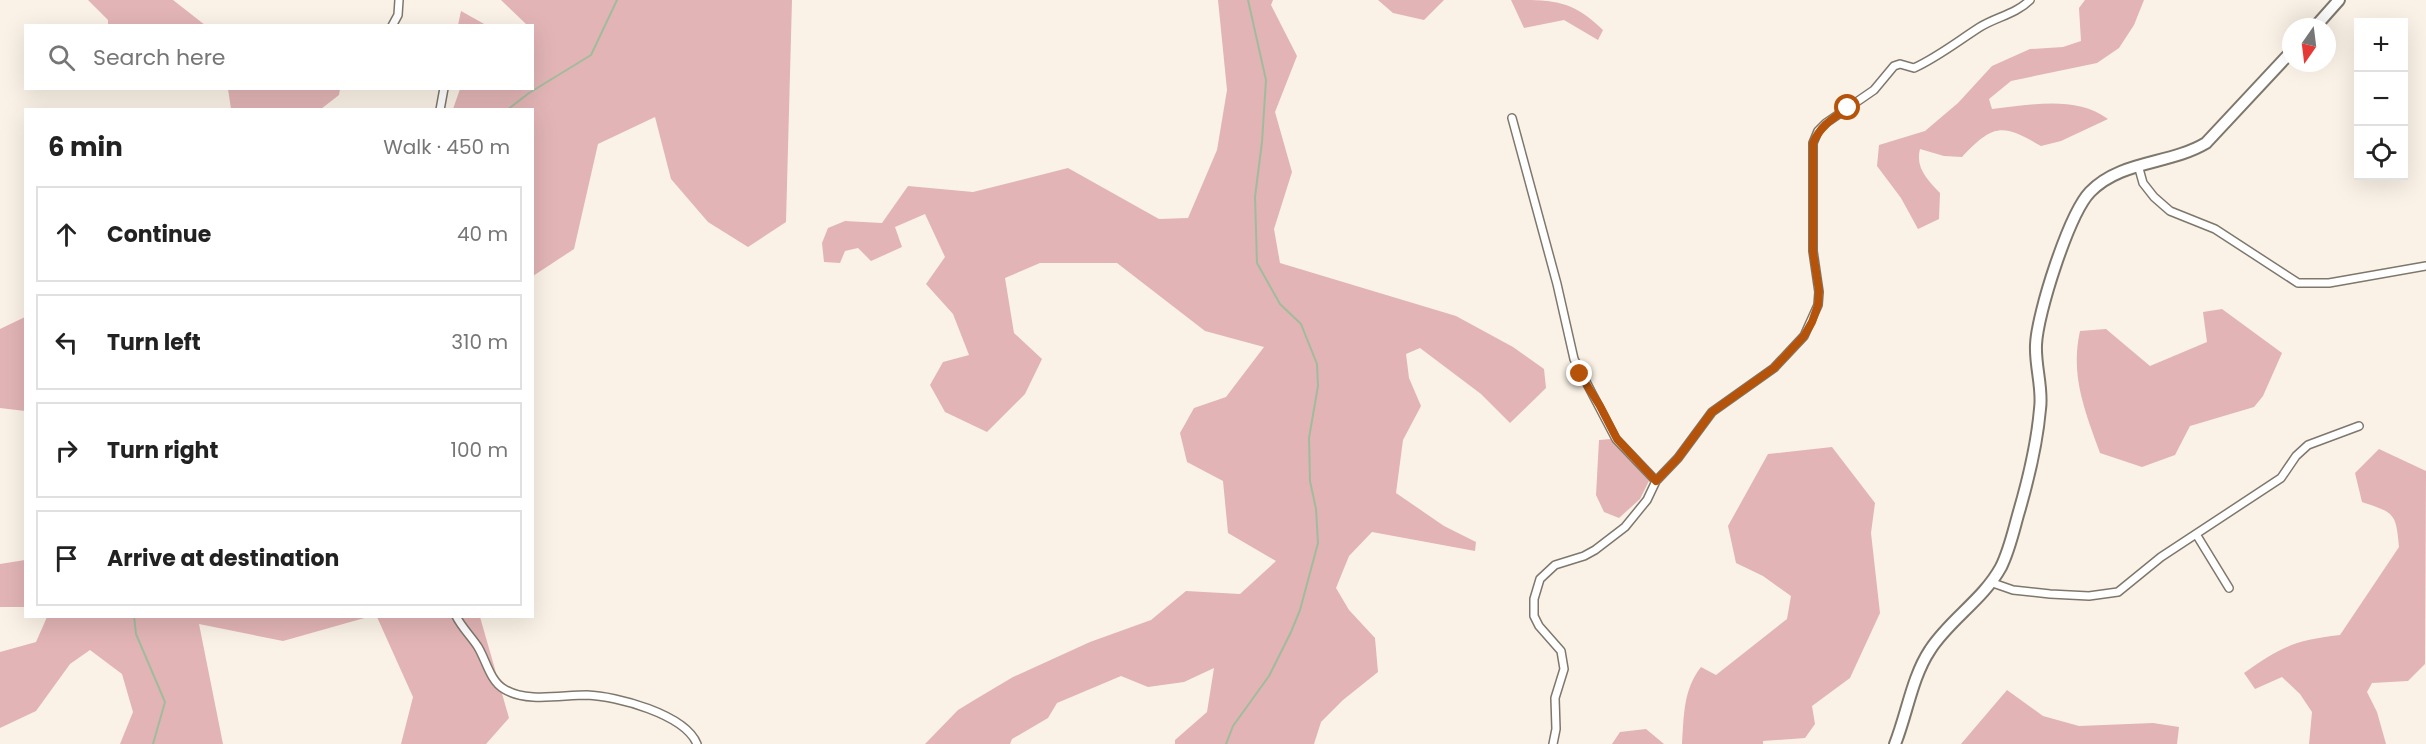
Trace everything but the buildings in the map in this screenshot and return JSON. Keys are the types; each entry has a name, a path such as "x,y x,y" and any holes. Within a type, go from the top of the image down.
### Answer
{"street":[{"path":"393,24 398,15 399,0"},
{"path":"1552,744 1556,729 1555,698 1564,669 1561,651 1539,626 1534,616 1533,599 1540,579 1555,565 1584,556 1617,534 1633,519 1647,500 1656,481 1678,458 1712,412 1774,368 1804,336 1818,305 1819,291 1813,252 1812,186 1813,143 1818,131 1874,90 1894,66 1900,64 1914,68 1979,27 2018,10 2030,0"},
{"path":"2323,18 2339,0"},
{"path":"1895,744 1929,652 1990,582 2000,568 2008,548 2029,472 2041,405 2036,344 2049,286 2074,217 2089,193 2112,174 2185,153 2205,142 2282,61"},
{"path":"440,108 444,90"},
{"path":"1512,118 1557,284 1574,359 1580,374 1617,439 1656,481"},
{"path":"2138,165 2143,183 2170,211 2215,229 2298,284 2329,284 2426,266"},
{"path":"1990,582 2013,590 2050,594 2090,596 2118,592 2161,557 2281,478 2296,456 2308,445 2359,426"},
{"path":"2196,534 2229,588"},
{"path":"457,618 463,630 478,647 487,666 502,688 512,693 535,696 559,698 588,695 639,705 664,714 679,723 697,744"}],"shaded area":[{"path":"88,0 173,0 204,24 108,24 108,20"},
{"path":"501,0 792,0 786,222 748,247 708,222 671,179 655,117 598,144 574,249 534,275 534,108 453,108 460,90 534,90 534,24 526,24"},
{"path":"1218,0 1273,0 1271,5 1297,56 1275,112 1292,172 1274,229 1280,263 1456,316 1513,347 1544,369 1546,388 1510,423 1481,394 1420,348 1406,354 1409,378 1421,406 1403,440 1396,493 1444,526 1476,542 1475,551 1372,532 1349,556 1336,588 1349,610 1375,638 1378,672 1343,700 1321,722 1314,744 1175,744 1175,740 1207,712 1214,668 1184,682 1148,687 1121,676 1057,703 1048,718 1012,739 1010,744 925,744 958,710 1013,677 1090,642 1151,620 1186,591 1240,594 1276,561 1228,533 1223,481 1187,462 1180,433 1194,408 1226,397 1264,347 1205,331 1117,263 1040,263 1005,278 1014,333 1042,359 1025,394 987,432 945,412 930,385 943,362 969,355 953,314 926,284 945,257 925,214 895,227 902,247 871,261 858,248 845,251 840,263 824,262 822,243 828,228 845,221 882,223 908,186 973,192 1068,168 1159,219 1188,218 1217,150 1227,90"},
{"path":"1378,0 1444,0 1424,20 1393,13"},
{"path":"1511,0 1540,0 1572,7 1603,30 1598,40 1564,20 1524,28"},
{"path":"2085,0 2144,0 2134,25 2119,48 2097,63 2011,81 1989,99 1992,109 2037,104 2067,104 2082,107 2108,119 2061,141 2041,146 2017,134 1999,130 1982,138 1962,157 1944,156 1920,149 1921,168 1940,193 1939,219 1918,229 1901,198 1877,166 1879,145 1925,131 1958,103 1992,66 2030,49 2063,47 2081,41 2079,8"},
{"path":"461,11 484,24 458,24"},
{"path":"228,90 340,90 339,95 322,108 231,108"},
{"path":"2222,309 2282,353 2263,396 2254,407 2190,426 2175,455 2142,467 2100,453 2084,408 2078,378 2077,347 2080,331 2106,329 2150,366 2207,342 2203,312"},
{"path":"24,317 24,411 0,408 0,329"},
{"path":"1611,439 1649,481 1640,499 1619,518 1604,512 1596,495 1599,440"},
{"path":"1832,447 1875,503 1871,533 1880,613 1850,678 1812,706 1815,724 1805,738 1763,741 1763,744 1682,744 1688,694 1701,667 1716,675 1787,619 1791,596 1763,576 1736,563 1728,526 1768,454"},
{"path":"2379,449 2426,471 2425,664 2408,681 2372,683 2367,692 2377,712 2386,744 2309,744 2312,712 2300,694 2282,677 2255,689 2244,673 2289,646 2311,639 2340,635 2399,547 2394,520 2387,512 2362,502 2355,473"},
{"path":"24,560 24,607 0,607 0,564"},
{"path":"46,618 364,618 283,641 199,624 223,744 120,744 133,712 122,674 90,650 70,664 36,711 0,728 0,652 36,642"},
{"path":"377,618 480,618 509,718 486,744 401,744 413,697"},
{"path":"2007,690 2043,716 2079,726 2153,723 2179,727 2177,744 1961,744"},
{"path":"1646,729 1664,744 1612,744 1620,732"}],"waterway":[{"path":"534,90 591,55 617,0"},
{"path":"1226,744 1233,726 1269,676 1291,632 1300,610 1318,543 1316,509 1310,481 1309,438 1318,386 1317,364 1301,324 1280,304 1257,263 1255,197 1262,142 1266,80 1248,0"},
{"path":"510,108 534,90"},
{"path":"134,618 136,634 165,702 153,744"}],"route":[{"path":"1580,374 1617,439 1656,481 1678,458 1712,412 1741,393 1789,354 1804,336 1818,305 1819,291 1813,252 1813,143 1818,131 1826,123 1848,108"}]}
